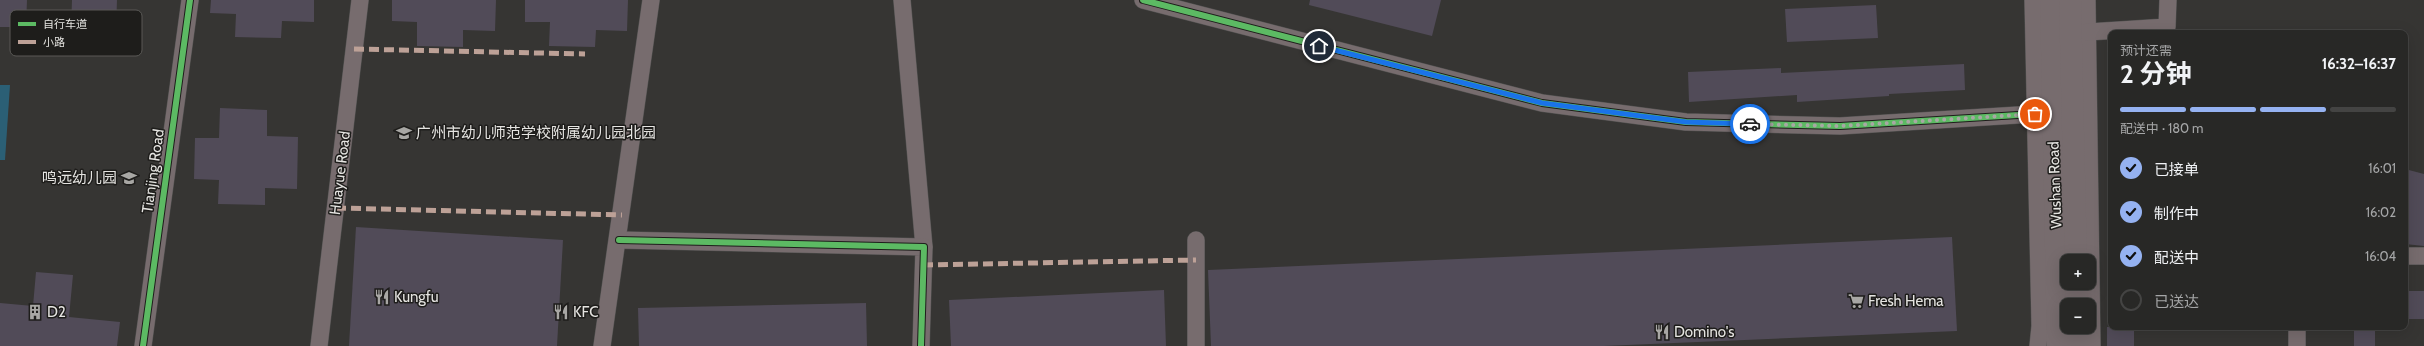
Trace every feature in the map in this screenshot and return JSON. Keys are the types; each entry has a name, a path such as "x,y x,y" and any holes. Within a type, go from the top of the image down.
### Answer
{"main road":[{"name":"Wushan Road","path":"2051,0 2069,254"},
{"name":"Wushan Road","path":"2070,0 2076,254"},
{"name":"Wushan Road","path":"2058,346 2072,290"},
{"path":"2077,334 2077,346"}],"street":[{"name":"Tianjing Road","path":"143,346 190,0"},
{"name":"Huayue Road","path":"319,346 360,0"},
{"path":"602,346 651,0"},
{"path":"902,0 924,247 921,346"},
{"path":"1143,0 1542,103 1686,122 1840,126 2035,114"},
{"path":"2033,0 2040,326 2038,346"},
{"path":"2087,0 2092,346"},
{"path":"2120,30 2167,27 2168,0"},
{"path":"2088,32 2108,31"},
{"path":"618,240 924,247"},
{"path":"1196,240 1196,346"},
{"path":"2408,256 2424,256"},
{"path":"2297,330 2297,346"}],"water":[{"path":"0,85 10,85 5,160 0,160"}],"building":[{"path":"0,0 27,0 27,10 10,10 10,27 0,27"},
{"path":"72,0 117,0 117,10 72,10"},
{"path":"211,0 314,0 314,22 282,21 281,38 235,37 236,14 210,13"},
{"path":"392,0 496,0 495,31 463,30 463,47 417,46 417,22 392,21"},
{"path":"525,0 628,0 627,31 596,30 595,47 549,46 550,22 525,22"},
{"path":"1310,0 1441,0 1432,36 1309,5"},
{"path":"1876,5 1878,38 1787,42 1785,9"},
{"path":"1964,64 1965,90 1889,94 1889,96 1797,102 1797,95 1689,102 1688,72 1781,68 1781,73"},
{"path":"220,108 267,110 267,136 298,137 297,189 265,188 265,205 218,204 219,180 194,179 195,138 219,138"},
{"path":"2408,170 2424,174 2424,246 2408,244"},
{"path":"356,227 563,240 557,346 349,346"},
{"path":"1952,237 1957,331 1604,346 1211,346 1208,270"},
{"name":"D2","path":"36,272 73,275 69,317 120,322 117,346 0,346 0,303 33,306"},
{"path":"1164,290 1166,346 951,346 949,300"},
{"path":"2408,291 2424,291 2424,319 2408,319"},
{"path":"866,303 867,346 639,346 638,308"},
{"path":"2107,327 2108,330 2134,330 2134,346 2107,346"},
{"path":"2354,330 2375,330 2375,346 2354,346"}],"marked path":[{"path":"354,49 585,54"},
{"path":"336,208 622,215"},
{"path":"923,265 1196,260"}],"cycle path":[{"path":"143,346 190,0"},
{"path":"1143,0 1542,103 1686,122 1840,126 2035,114"},
{"path":"619,240 924,247 921,346"}],"way so far":[{"path":"1750,124 1840,126 2035,114"}],"place":[{"name":"广州市幼儿师范学校附属幼儿园北园","path":"404,133"},
{"name":"鸣远幼儿园","path":"129,178"},
{"name":"Kungfu","path":"382,297"},
{"name":"Fresh Hema","path":"1856,301"},
{"name":"D2","path":"35,312"},
{"name":"KFC","path":"561,312"},
{"name":"Domino's","path":"1662,332"}],"route":[{"path":"1319,46 1427,75 1542,103 1686,122 1750,124"}]}
